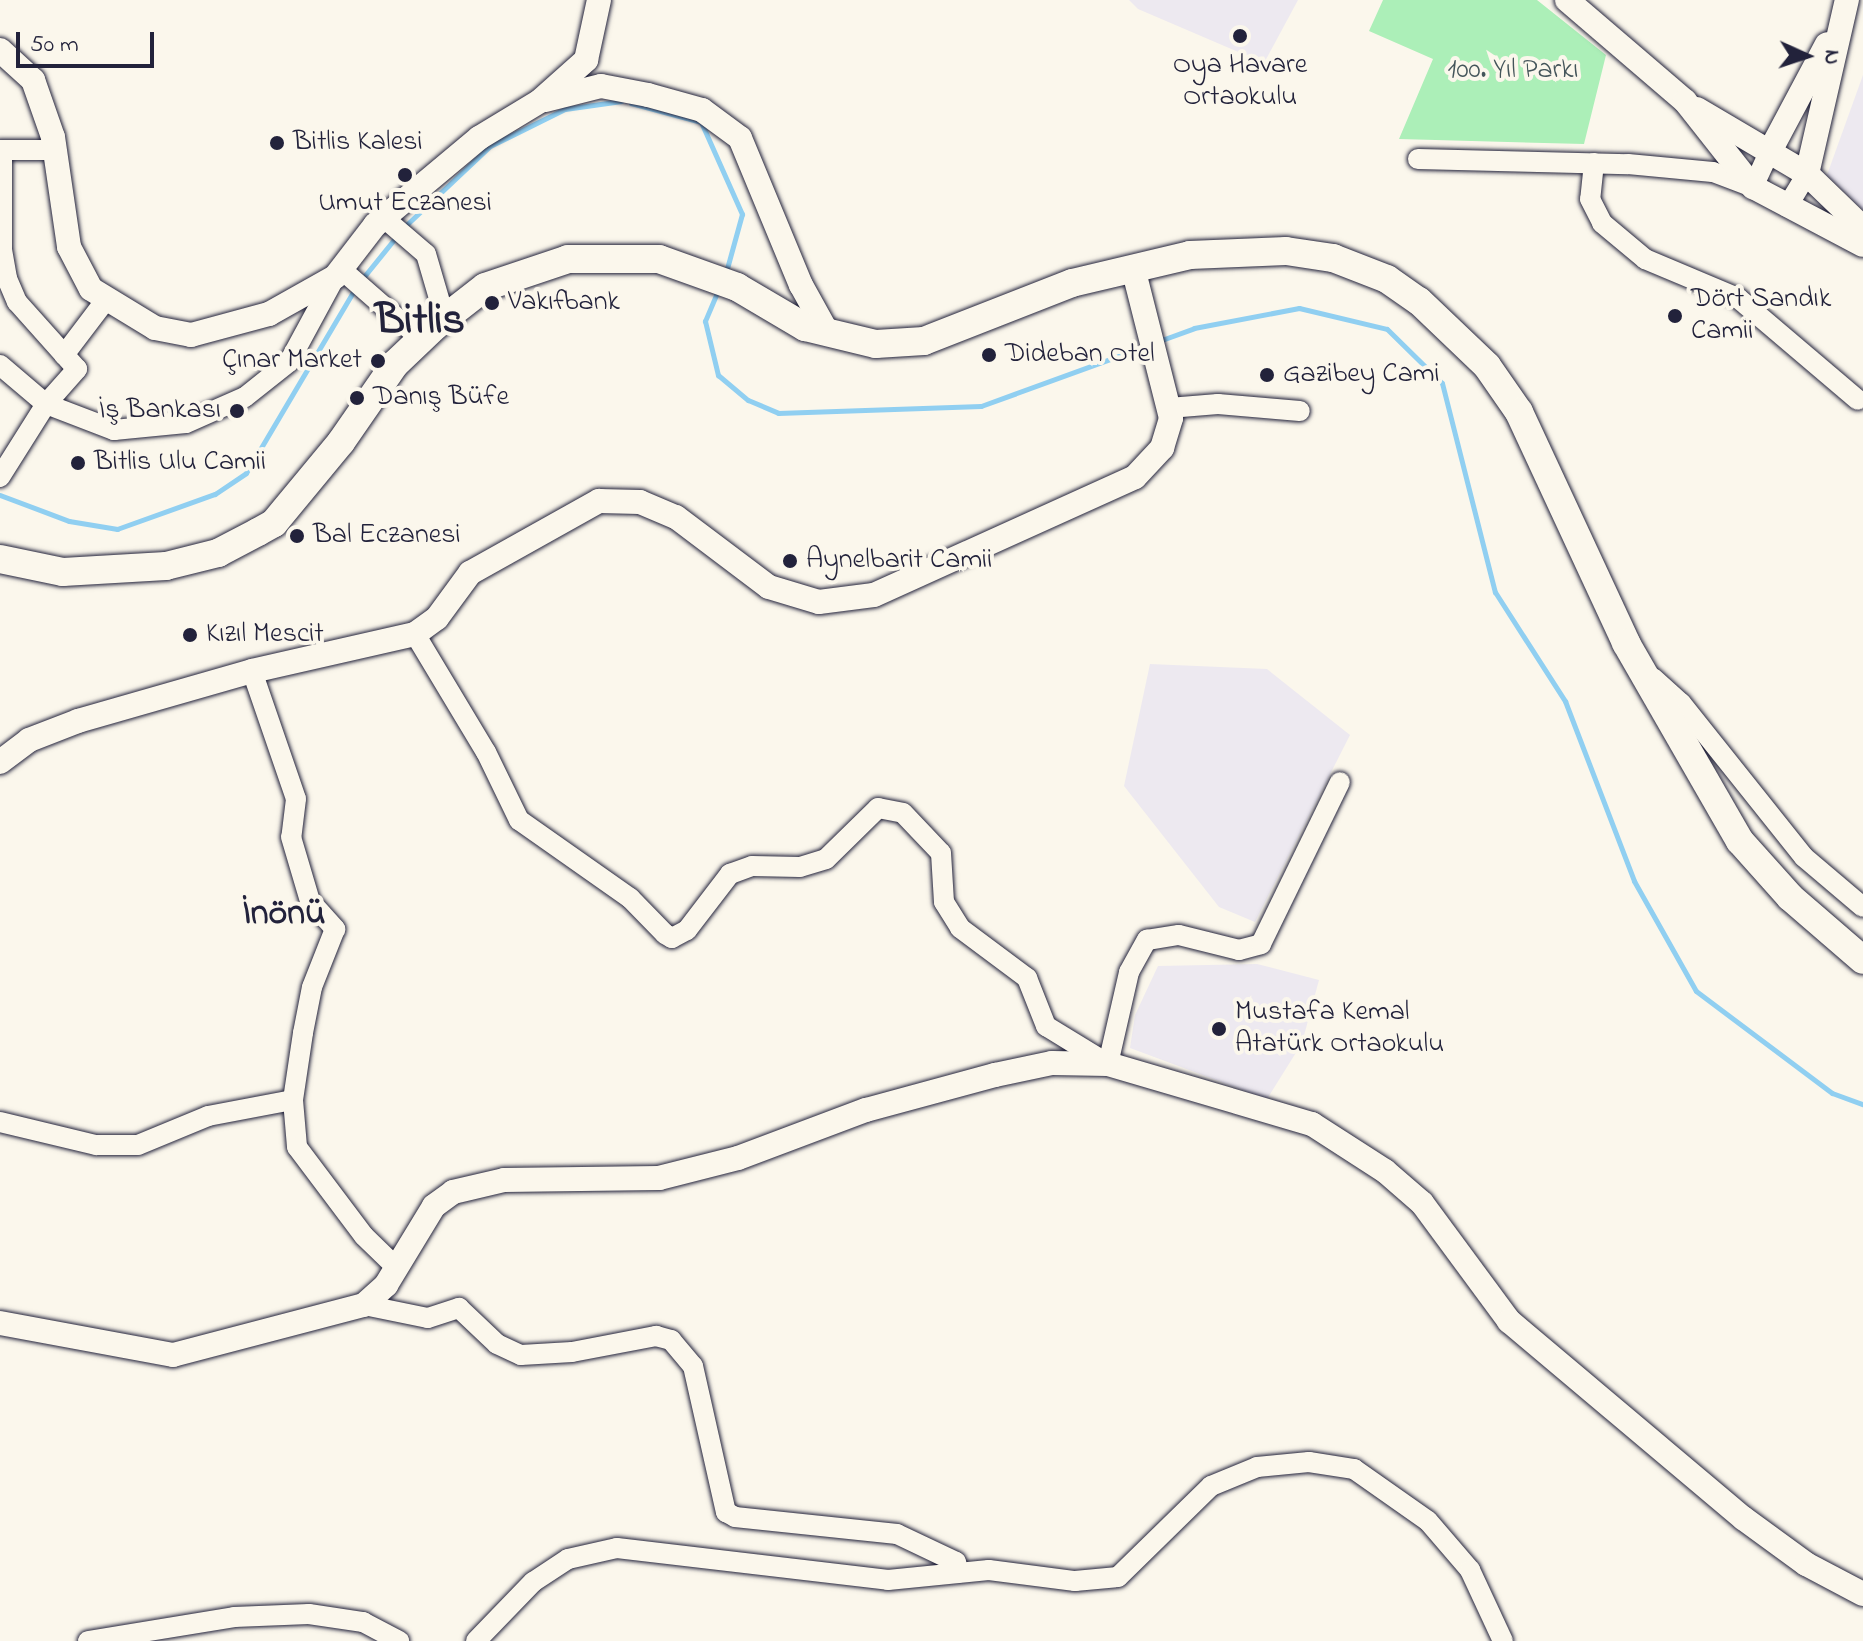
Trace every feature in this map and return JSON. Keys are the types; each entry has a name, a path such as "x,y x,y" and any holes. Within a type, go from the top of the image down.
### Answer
{"main road":[{"path":"0,559 63,572 116,570 166,566 231,546 274,523 341,442 395,364 445,319 485,287 568,259 637,257 697,270 737,287 805,327 876,344 924,341 1072,283 1190,255 1286,251 1333,258 1387,279 1419,301 1487,366 1519,412 1640,667 1740,841 1790,897 1863,960"}],"street":[{"path":"0,365 46,404 114,430 186,423 245,397 289,362 342,274 387,221 479,138 540,101 586,60 599,0"},
{"path":"1567,0 1685,101 1807,174 1863,228"},
{"path":"1753,187 1844,9"},
{"path":"1787,207 1807,174 1844,9"},
{"path":"0,50 33,80 55,150 69,247 91,289 105,301 155,328 191,335 269,314 342,274"},
{"path":"540,101 601,86 702,110 740,138 801,285 827,332"},
{"path":"1685,101 1753,187"},
{"path":"0,477 46,404 77,369 17,302 7,278 2,249 1,150 55,150"},
{"path":"1418,159 1594,163 1713,172 1753,187 1863,245"},
{"path":"1594,163 1590,199 1602,223 1645,259 1738,298 1858,400"},
{"path":"387,221 411,238 426,254 445,319"},
{"path":"0,762 29,740 78,721 252,671 415,634 437,618 470,573 599,501 640,502 676,517 769,587 819,602 874,595 1135,477 1162,448 1169,408 1133,268"},
{"path":"342,274 368,292 422,340"},
{"path":"64,355 105,301"},
{"path":"1169,408 1218,404 1300,411"},
{"path":"415,634 486,752 519,820 630,898 672,938 687,930 730,874 752,866 800,867 826,859 878,808 903,813 941,853 944,902 960,928 1027,978 1046,1026 1108,1064 1312,1124 1385,1171 1422,1203 1509,1321 1743,1518 1806,1564 1863,1594"},
{"path":"1640,667 1681,703 1804,857 1863,907"},
{"path":"252,671 296,799 291,837 310,901 335,929 312,987 293,1100 297,1147 364,1236 396,1267"},
{"path":"1108,1064 1129,972 1147,940 1179,935 1239,950 1261,944 1340,782"},
{"path":"364,1305 396,1267 434,1206 453,1192 504,1180 659,1178 738,1158 866,1110 995,1075 1052,1063 1108,1064"},
{"path":"0,1122 96,1145 138,1145 208,1116 293,1100"},
{"path":"0,1323 173,1355 364,1305 428,1318 459,1308 497,1344 521,1355 572,1352 656,1336 671,1340 693,1366 726,1512 897,1534 956,1562 959,1573"},
{"path":"476,1641 533,1582 568,1559 617,1548 888,1580 989,1570 1075,1581 1118,1577 1211,1486 1257,1467 1309,1462 1354,1469 1428,1521 1470,1570 1503,1641"},
{"path":"88,1641 234,1617 309,1614 363,1622 399,1641"}],"shaded area":[{"name":"Oya Havare Ortaokulu","path":"1129,0 1298,0 1264,63 1138,9"},
{"path":"1863,75 1863,210 1827,175"},
{"path":"1150,664 1267,669 1350,735 1255,922 1219,907 1124,786"},
{"name":"Mustafa Kemal Atatürk Ortaokulu","path":"1257,964 1319,980 1302,1043 1267,1099 1130,1048 1135,1015 1158,966"}],"green space":[{"name":"100. Yıl Parkı","path":"1383,0 1537,0 1606,55 1584,144 1399,139 1433,59 1369,31"}],"waterway":[{"path":"402,229 490,146 565,109 621,101"},
{"path":"631,103 701,122 742,214 726,272"},
{"path":"362,279 396,237"},
{"path":"0,495 69,521 117,529 215,494 246,473 356,287"},
{"path":"719,288 705,321 718,375 748,400 778,413 981,406 1146,346"},
{"path":"1159,341 1194,328 1299,308 1387,329 1442,383 1495,592 1565,701 1634,881 1696,991 1832,1093 1863,1104"}],"place":[{"name":"Oya Havare Ortaokulu","path":"1240,36"},
{"name":"Bitlis Kalesi","path":"277,143"},
{"name":"Umut Eczanesi","path":"405,175"},
{"name":"Vakıfbank","path":"492,303"},
{"name":"Dört Sandık Camii","path":"1675,316"},
{"name":"Dideban Otel","path":"989,355"},
{"name":"Çınar Market","path":"378,361"},
{"name":"Gazibey Cami","path":"1267,375"},
{"name":"Danış Büfe","path":"357,398"},
{"name":"İş Bankası","path":"237,411"},
{"name":"Bitlis Ulu Camii","path":"78,463"},
{"name":"Bal Eczanesi","path":"297,536"},
{"name":"Aynelbarit Camii","path":"790,561"},
{"name":"Kızıl Mescit","path":"190,635"},
{"name":"Mustafa Kemal Atatürk Ortaokulu","path":"1219,1029"}],"district":[{"name":"Bitlis","path":"420,321"},
{"name":"İnönü","path":"284,915"}]}
